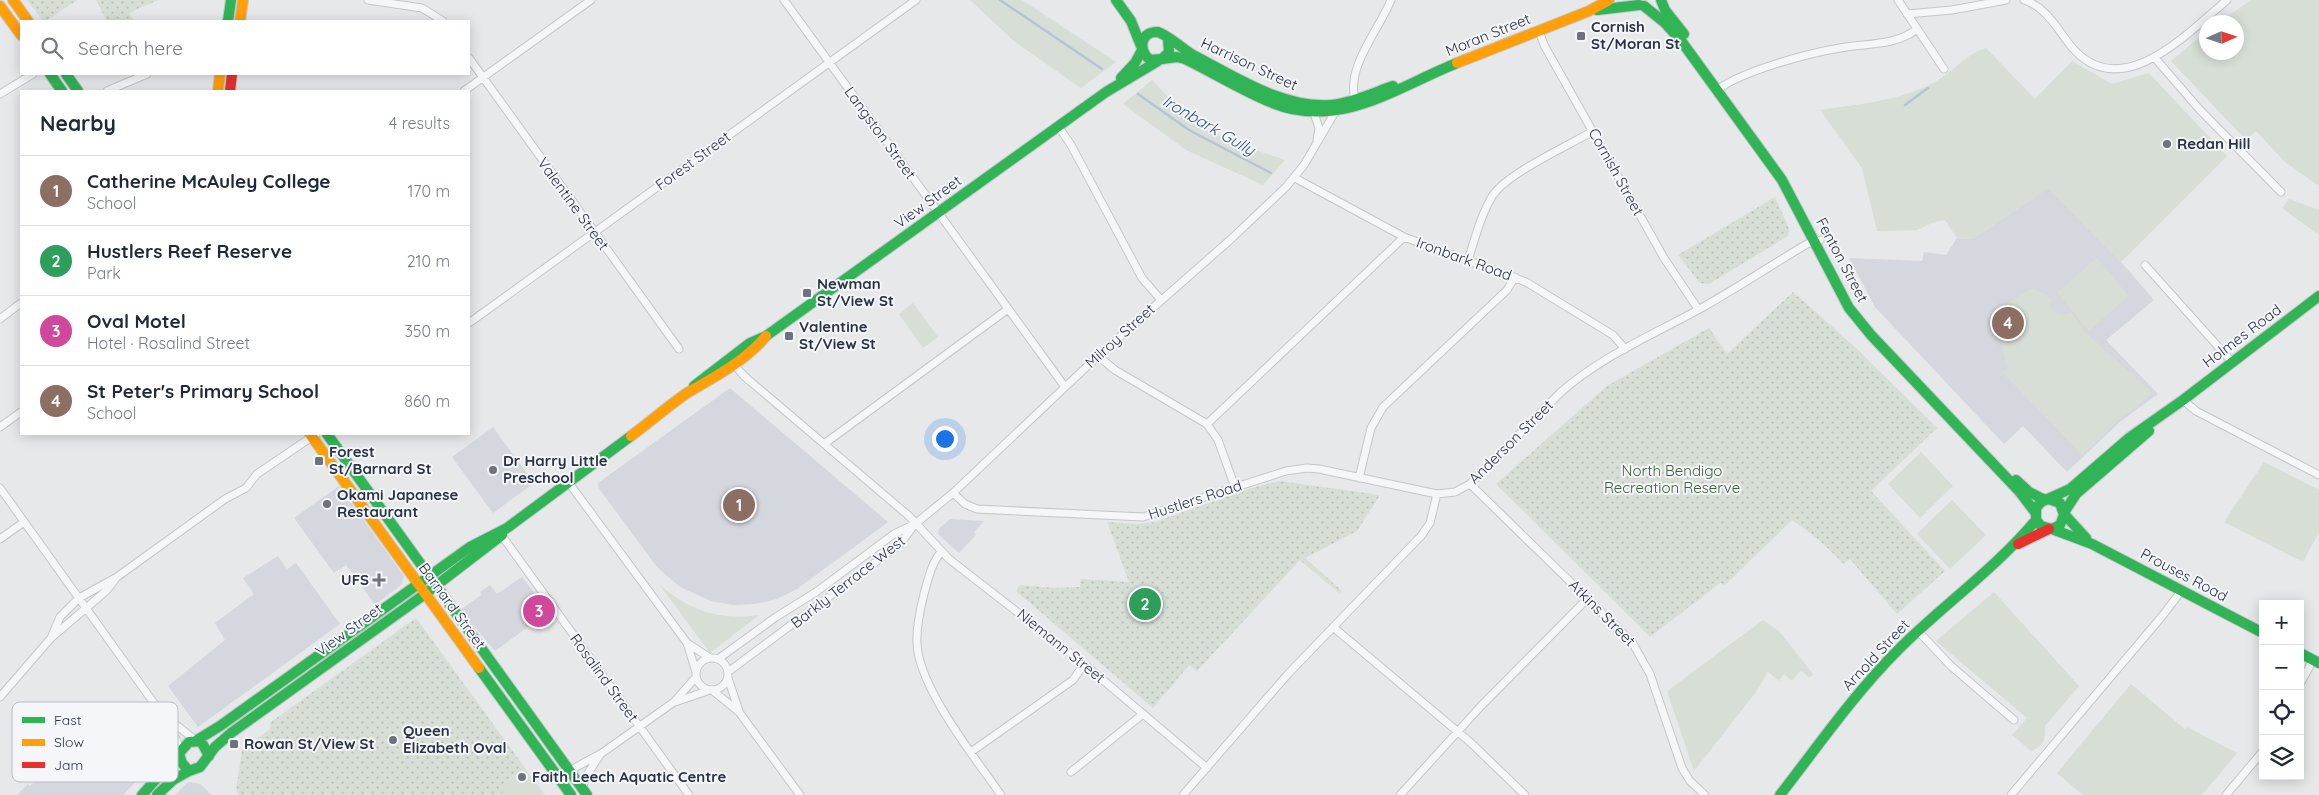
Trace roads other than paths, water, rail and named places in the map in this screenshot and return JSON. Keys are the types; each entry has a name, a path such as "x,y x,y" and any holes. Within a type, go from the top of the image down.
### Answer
{"street":[{"path":"13,0 27,20"},
{"path":"228,20 231,0"},
{"path":"240,20 243,0"},
{"path":"368,0 418,7 441,20"},
{"name":"Langston Street","path":"784,0 1065,387"},
{"name":"Forest Street","path":"470,322 916,0"},
{"path":"1116,0 1130,21 1141,48 1150,60 1160,60 1169,52 1168,39 1161,33 1152,32 1139,23 1121,0"},
{"path":"1355,99 1353,86 1355,73 1391,0"},
{"name":"Moran Street","path":"1319,111 1426,76 1589,11 1609,0"},
{"name":"Moran Street","path":"1589,11 1638,4 1654,4 1659,0"},
{"name":"Fenton Street","path":"1659,0 1782,180 1843,287 1868,323 2021,484 2047,499"},
{"path":"1898,0 1944,69"},
{"path":"1907,14 1952,10 2006,0"},
{"path":"2024,0 2037,5 2075,52 2094,65 2120,69 2141,64 2154,57 2192,30 2227,0"},
{"path":"465,90 588,1"},
{"name":"Fenton Street","path":"1638,4 1676,34 1720,89"},
{"path":"0,6 20,34"},
{"path":"1720,89 1796,58 1835,48 1900,40 1917,29"},
{"name":"Cornish Street","path":"1540,31 1544,45 1664,258 1698,309"},
{"path":"1141,48 1144,37 1152,32"},
{"name":"Harrison Street","path":"1168,39 1184,50 1271,94 1319,111"},
{"name":"View Street","path":"1106,92 1128,72 1141,48"},
{"path":"2154,57 2193,102 2281,192"},
{"name":"Harrison Street","path":"1160,60 1186,59 1275,105 1319,111"},
{"name":"Valentine Street","path":"470,60 679,349"},
{"name":"View Street","path":"209,756 219,742 436,586 504,532 688,393 700,380 731,361 756,340 766,336 1106,92 1160,60"},
{"path":"0,94 31,75"},
{"path":"51,75 61,90"},
{"path":"67,75 77,90"},
{"path":"109,90 145,75"},
{"path":"218,90 220,75"},
{"path":"230,90 232,75"},
{"name":"Moran Street","path":"1319,111 1336,112 1379,99 1426,76"},
{"path":"1317,142 1319,111"},
{"name":"Milroy Street","path":"915,524 953,493 1098,356 1222,247 1295,178 1336,112"},
{"path":"1058,126 1071,145 1142,278 1161,300"},
{"path":"1468,260 1487,208 1500,188 1513,177 1593,131"},
{"name":"Ironbark Road","path":"1295,178 1404,237 1532,285 1613,335 1625,350"},
{"path":"1207,424 1404,237"},
{"name":"Fenton Street","path":"1817,241 1840,293 1860,322 2019,491 2036,516"},
{"name":"Anderson Street","path":"1437,494 1455,492 1470,484 1577,378 1817,241"},
{"path":"2144,265 2232,362"},
{"path":"1359,478 1371,428 1383,407 1507,290 1514,277"},
{"name":"Holmes Road","path":"2047,499 2070,489 2129,438 2183,400 2319,296"},
{"path":"0,319 20,305"},
{"path":"824,444 1008,309"},
{"path":"1098,356 1116,370 1207,424 1218,440 1235,487"},
{"path":"731,361 743,375 915,524"},
{"path":"2183,400 2199,413 2319,475"},
{"name":"Holmes Road","path":"2065,513 2076,494 2183,400"},
{"path":"0,427 20,413"},
{"path":"51,638 60,617 79,598 117,577 225,499 246,488 257,474 312,435"},
{"name":"Barnard Street","path":"312,435 571,795"},
{"name":"Barnard Street","path":"328,435 569,771 582,793"},
{"name":"Hustlers Road","path":"953,493 965,504 978,509 1143,518 1235,487 1297,469 1319,469 1437,494"},
{"path":"569,483 687,643 701,686 711,690 739,712 800,795"},
{"name":"Atkins Street","path":"1470,484 1627,636 1641,654 1650,674 1682,768 1690,781 1705,795"},
{"path":"0,488 152,702"},
{"path":"1183,795 1283,679 1421,536 1430,523 1437,494"},
{"path":"2047,499 2060,503 2065,513 2061,524 2051,529 2041,526 2036,516 2038,505 2047,499"},
{"name":"Prouses Road","path":"2065,513 2092,544"},
{"name":"Arnold Street","path":"1780,795 1878,672 1918,631 2009,550 2036,516"},
{"path":"0,539 24,522"},
{"name":"Niemann Street","path":"915,524 941,552 1084,664 1208,768"},
{"name":"Barkly Terrace West","path":"718,659 776,617 816,592 894,534 915,524"},
{"name":"Barkly Terrace West","path":"728,675 900,544 915,524"},
{"name":"Arnold Street","path":"2009,550 2051,529"},
{"name":"Prouses Road","path":"2051,529 2092,544 2259,631"},
{"name":"View Street","path":"196,740 220,726 470,547 504,532"},
{"name":"Rosalind Street","path":"504,532 689,795"},
{"path":"941,552 934,562 920,611 917,643 919,658 927,683 1001,795"},
{"path":"0,697 51,638 106,591 117,577"},
{"path":"2011,795 2182,590"},
{"path":"1400,795 1457,731 1588,598"},
{"path":"1333,627 1457,731 1514,782 1525,795"},
{"path":"1918,631 1946,662 2014,720"},
{"path":"687,643 710,658 718,659 725,664 739,712"},
{"path":"2304,655 2316,662 2304,678"},
{"path":"569,771 602,753 674,702 696,674 700,662 710,658"},
{"path":"971,752 1073,680 1084,664"},
{"path":"674,702 722,687 728,675"},
{"path":"1071,772 1143,714"},
{"path":"178,726 204,744 209,756 200,767 189,770 178,777"},
{"path":"179,753 186,744 196,740"},
{"path":"178,747 182,762 189,770"},
{"path":"582,793 592,766 602,753"},
{"path":"2226,795 2259,756"},
{"path":"142,795 153,782"},
{"path":"157,795 171,782"}],"waterway":[{"name":"Ironbark Gully","path":"1000,0 1102,69"},
{"path":"1905,105 1928,88"},
{"name":"Ironbark Gully","path":"1138,94 1189,130 1271,173"}],"place":[{"name":"Cornish St/Moran St","path":"1581,36"},
{"name":"Redan Hill","path":"2167,144"},
{"name":"Newman St/View St","path":"807,293"},
{"name":"St Peter's Primary School","path":"2008,323"},
{"name":"Valentine St/View St","path":"789,336"},
{"name":"Forest St/Barnard St","path":"319,461"},
{"name":"Dr Harry Little Preschool","path":"493,470"},
{"name":"Okami Japanese Restaurant","path":"327,504"},
{"name":"Catherine McAuley College","path":"739,505"},
{"name":"UFS","path":"379,580"},
{"name":"Hustlers Reef Reserve","path":"1145,604"},
{"name":"Oval Motel","path":"539,611"},
{"name":"Queen Elizabeth Oval","path":"393,740"},
{"name":"Rowan St/View St","path":"234,744"},
{"name":"Faith Leech Aquatic Centre","path":"522,777"}],"park label":[{"name":"North Bendigo Recreation Reserve","path":"1672,480"}]}
